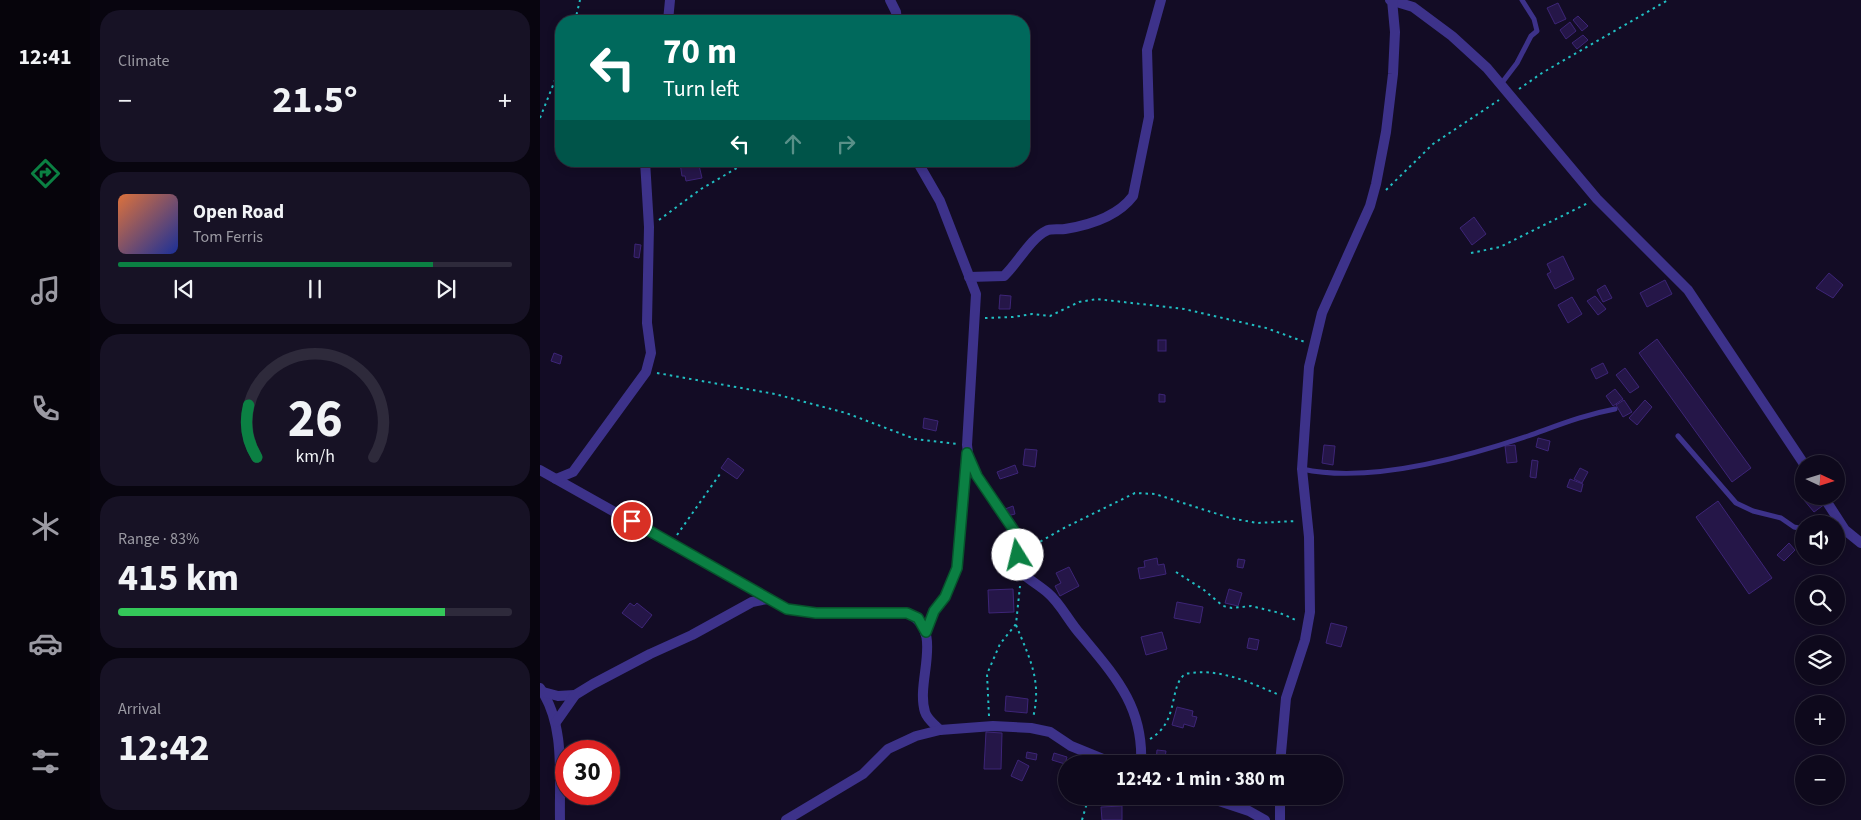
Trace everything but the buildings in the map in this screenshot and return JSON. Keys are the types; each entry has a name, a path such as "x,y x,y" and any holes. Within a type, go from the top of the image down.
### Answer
{"street":[{"path":"669,15 670,0"},
{"path":"890,0 896,15"},
{"path":"969,277 1004,276 1036,239 1047,230 1074,228 1101,219 1127,205 1134,196 1149,117 1147,50 1161,0"},
{"path":"1281,755 1286,698 1307,625 1310,564 1306,520 1307,500 1302,469 1309,367 1322,313 1370,206 1376,184 1386,132 1393,74 1394,32 1392,1 1413,7 1452,36 1513,96 1597,199 1688,290 1798,455"},
{"path":"556,480 573,472 646,372 651,353 647,323 649,227 645,167"},
{"path":"920,167 940,201 976,294 967,449 957,568 945,597 934,611 926,632 923,697 925,712 940,730"},
{"path":"967,449 977,476 1015,532 1023,574 1048,593 1067,619 1110,668 1124,689 1139,726 1142,755"},
{"path":"540,470 787,609 808,612 907,613 918,618 926,632"},
{"path":"1845,533 1861,543"},
{"path":"541,690 558,696 575,695 752,602 767,599"},
{"path":"541,690 548,699 556,722 560,820"},
{"path":"556,722 575,695"},
{"path":"786,820 863,774 888,749 916,736 940,730 994,726 1031,728 1050,732 1071,746 1093,755"},
{"path":"1231,805 1249,811 1265,820"},
{"path":"1280,805 1280,820"}],"lane":[{"path":"1501,84 1517,63 1531,36 1537,31 1534,19 1522,0"},
{"path":"1302,469 1326,474 1437,463 1528,436 1585,414 1615,409"},
{"path":"1678,436 1736,503 1753,511 1780,518 1795,527"}],"path":[{"path":"576,15 580,0"},
{"path":"1384,192 1420,155 1493,102 1513,96 1542,73 1668,0"},
{"path":"540,118 555,80"},
{"path":"649,227 701,189 739,167"},
{"path":"1471,253 1500,247 1558,216 1597,199"},
{"path":"974,319 1013,318 1032,314 1050,316 1079,302 1097,298 1184,309 1266,328 1314,345"},
{"path":"646,372 775,394 846,413 915,439 967,449"},
{"path":"670,542 683,528 694,508 720,474"},
{"path":"1018,555 1062,529 1135,493 1155,494 1230,518 1257,523 1306,520"},
{"path":"1176,572 1204,590 1223,606 1232,608 1251,606 1280,613 1307,625"},
{"path":"1023,574 1016,624 1035,673 1038,698 1031,728"},
{"path":"994,726 989,718 988,674 1000,644 1016,624"},
{"path":"1142,749 1166,725 1180,682 1185,674 1211,672 1224,675 1252,683 1286,698"},
{"path":"1082,820 1086,805"}],"route":[{"path":"632,521 787,609 816,613 907,613 918,618 924,625 926,632 934,611 945,597 957,568 967,453 977,476 1003,516 1012,525 1017,538 1018,555"}]}
